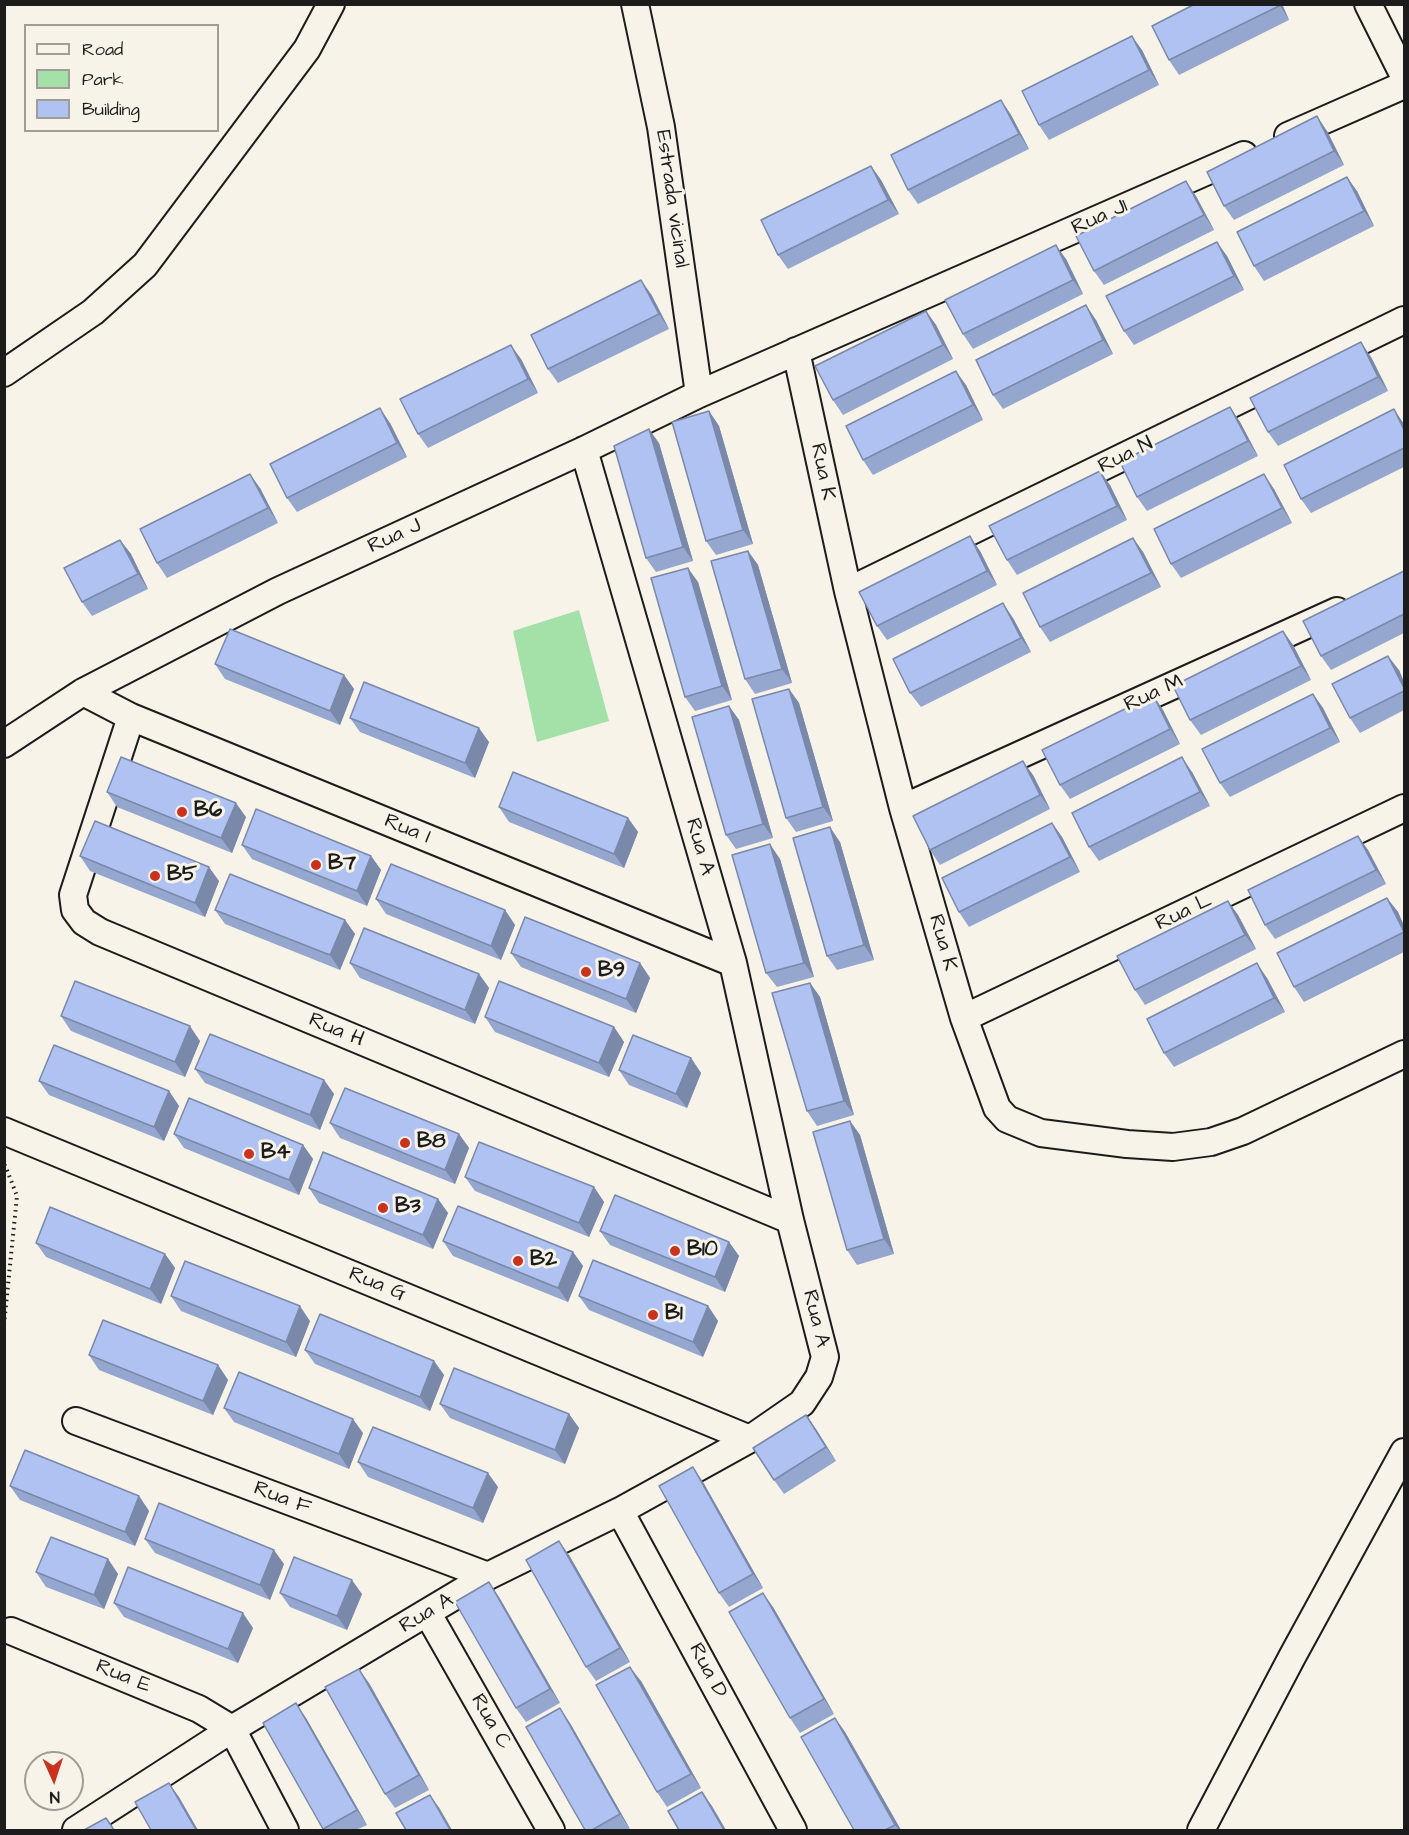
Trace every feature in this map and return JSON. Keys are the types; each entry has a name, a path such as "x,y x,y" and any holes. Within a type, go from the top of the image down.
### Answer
{"street":[{"path":"4,373 93,312 145,265 307,49 331,4"},
{"name":"Estrada vicinal","path":"635,4 661,127 699,394"},
{"path":"1368,4 1404,76"},
{"name":"Rua J1","path":"796,351 1404,85"},
{"name":"Rua N","path":"848,591 1404,320"},
{"name":"Rua J","path":"4,744 82,692 278,591 796,351"},
{"name":"Rua K","path":"796,351 848,591 903,808 964,1018 997,1108 1007,1119 1041,1133 1127,1144 1173,1146 1211,1142 1243,1131 1404,1054"},
{"name":"Rua A","path":"76,1830 231,1729 428,1614 488,1576 620,1511 750,1439 802,1403 819,1377 825,1357 790,1220 733,963 584,450"},
{"name":"Rua M","path":"903,808 1361,600"},
{"name":"Rua I","path":"82,692 131,717 733,963"},
{"name":"Rua H","path":"131,717 74,895 75,910 84,922 100,932 790,1220"},
{"name":"Rua L","path":"964,1018 1404,808"},
{"name":"Rua G","path":"4,1131 750,1439"},
{"name":"Rua F","path":"76,1421 488,1576"},
{"path":"1201,1830 1404,1452"},
{"name":"Rua D","path":"620,1511 793,1830"},
{"name":"Rua C","path":"428,1614 551,1830"},
{"name":"Rua E","path":"11,1631 199,1709 231,1729"},
{"path":"231,1729 285,1830"}],"path":[{"path":"4,1164 17,1196 4,1325"}],"green space":[{"path":"579,610 609,721 537,742 513,631"}],"building":[{"path":"1195,4 1279,4 1279,6 1169,60 1152,26"},
{"path":"1132,36 1149,70 1039,125 1022,91"},
{"path":"1001,100 1019,134 908,190 891,155"},
{"path":"1317,116 1334,151 1224,206 1207,172"},
{"path":"871,166 888,200 778,255 761,220"},
{"path":"1347,177 1364,211 1254,266 1237,232"},
{"path":"1186,181 1204,215 1094,271 1076,236"},
{"path":"1217,242 1234,276 1124,331 1106,296"},
{"path":"1056,245 1073,280 963,334 945,300"},
{"path":"641,280 659,314 548,369 531,335"},
{"path":"1086,305 1103,340 993,395 976,360"},
{"path":"926,311 943,345 833,400 815,366"},
{"path":"1361,342 1378,377 1268,432 1250,398"},
{"path":"511,345 528,379 418,434 400,399"},
{"path":"956,371 973,405 863,460 846,426"},
{"path":"1230,407 1248,441 1137,497 1120,462"},
{"path":"380,408 397,443 287,498 270,464"},
{"path":"1394,409 1404,430 1404,448 1301,499 1284,465"},
{"path":"709,411 743,530 706,541 672,422"},
{"path":"649,429 683,547 646,558 614,446"},
{"path":"1100,471 1117,506 1007,560 989,526"},
{"path":"250,474 268,508 157,563 140,529"},
{"path":"1264,474 1282,508 1171,564 1154,529"},
{"path":"970,536 987,571 877,626 859,592"},
{"path":"1133,538 1151,573 1040,627 1023,593"},
{"path":"120,540 138,574 82,602 64,568"},
{"path":"748,551 782,669 745,679 711,561"},
{"path":"688,568 722,686 685,697 651,578"},
{"path":"1404,571 1404,614 1321,656 1303,621"},
{"path":"1003,603 1021,638 910,693 893,659"},
{"path":"230,629 344,675 330,711 215,664"},
{"path":"1283,631 1301,666 1190,720 1173,686"},
{"path":"1388,656 1404,691 1350,718 1332,684"},
{"path":"364,682 479,728 465,763 350,718"},
{"path":"789,689 823,807 786,818 752,699"},
{"path":"1313,694 1330,728 1220,783 1202,749"},
{"path":"1153,695 1170,729 1060,785 1042,750"},
{"path":"729,706 763,824 726,835 692,717"},
{"name":"B6","path":"121,757 236,803 221,838 107,792"},
{"path":"1182,757 1200,792 1089,847 1072,813"},
{"path":"1023,761 1040,795 930,850 913,816"},
{"path":"513,772 628,818 614,854 499,807"},
{"name":"B7","path":"256,809 371,856 357,891 242,845"},
{"name":"B5","path":"95,821 209,867 195,903 80,856"},
{"path":"1052,823 1070,857 959,912 942,878"},
{"path":"830,827 864,945 827,956 793,838"},
{"path":"1358,836 1376,870 1265,925 1248,890"},
{"path":"770,844 804,963 766,973 732,855"},
{"path":"391,864 505,910 491,946 376,899"},
{"path":"230,874 345,920 330,955 215,910"},
{"path":"1387,898 1404,932 1294,987 1277,953"},
{"path":"1228,901 1245,935 1135,990 1117,956"},
{"name":"B9","path":"525,917 640,963 626,999 511,953"},
{"path":"364,928 479,974 465,1010 350,963"},
{"path":"1257,963 1274,998 1164,1053 1147,1019"},
{"path":"75,981 190,1026 175,1062 61,1016"},
{"path":"499,981 614,1027 599,1063 485,1017"},
{"path":"810,983 844,1101 807,1111 772,993"},
{"path":"210,1034 324,1080 310,1115 195,1069"},
{"path":"633,1035 691,1058 676,1094 619,1070"},
{"path":"54,1045 169,1091 154,1127 39,1081"},
{"name":"B8","path":"345,1088 459,1134 445,1170 330,1123"},
{"name":"B4","path":"189,1098 303,1145 289,1180 174,1134"},
{"path":"850,1121 884,1239 847,1250 813,1132"},
{"path":"479,1142 594,1187 579,1223 465,1177"},
{"name":"B3","path":"323,1152 438,1199 423,1235 309,1188"},
{"name":"B10","path":"615,1195 729,1242 715,1277 600,1231"},
{"name":"B2","path":"458,1206 573,1252 558,1288 443,1241"},
{"path":"50,1207 165,1254 150,1289 36,1243"},
{"name":"B1","path":"593,1260 708,1306 693,1342 579,1296"},
{"path":"185,1261 300,1306 286,1342 171,1296"},
{"path":"320,1314 434,1361 420,1397 305,1350"},
{"path":"103,1320 218,1365 203,1401 89,1355"},
{"path":"454,1368 569,1414 555,1450 440,1404"},
{"path":"239,1372 353,1419 339,1454 224,1408"},
{"path":"806,1415 826,1447 774,1480 753,1448"},
{"path":"373,1427 488,1473 473,1508 358,1462"},
{"path":"25,1450 139,1496 125,1532 10,1486"},
{"path":"693,1467 753,1574 719,1593 659,1486"},
{"path":"159,1503 274,1550 260,1585 145,1539"},
{"path":"51,1537 108,1559 94,1595 36,1572"},
{"path":"559,1541 620,1648 586,1667 526,1560"},
{"path":"294,1557 352,1580 337,1616 280,1593"},
{"path":"128,1567 243,1613 228,1649 114,1603"},
{"path":"489,1582 550,1689 516,1708 455,1602"},
{"path":"763,1593 824,1699 790,1718 729,1612"},
{"path":"630,1667 691,1774 657,1792 596,1685"},
{"path":"359,1669 419,1775 385,1794 325,1687"},
{"path":"296,1703 357,1810 323,1829 263,1723"},
{"path":"560,1708 620,1814 592,1830 585,1830 526,1727"},
{"path":"835,1718 895,1825 885,1830 854,1830 801,1737"},
{"path":"169,1783 196,1830 151,1830 135,1802"},
{"path":"702,1792 724,1830 679,1830 668,1811"},
{"path":"430,1795 450,1830 406,1830 396,1813"},
{"path":"106,1818 114,1830 84,1830"}],"place":[{"name":"B6","path":"182,812"},
{"name":"B7","path":"316,865"},
{"name":"B5","path":"155,876"},
{"name":"B9","path":"586,972"},
{"name":"B8","path":"405,1143"},
{"name":"B4","path":"249,1154"},
{"name":"B3","path":"383,1208"},
{"name":"B10","path":"675,1251"},
{"name":"B2","path":"518,1261"},
{"name":"B1","path":"653,1315"}]}
